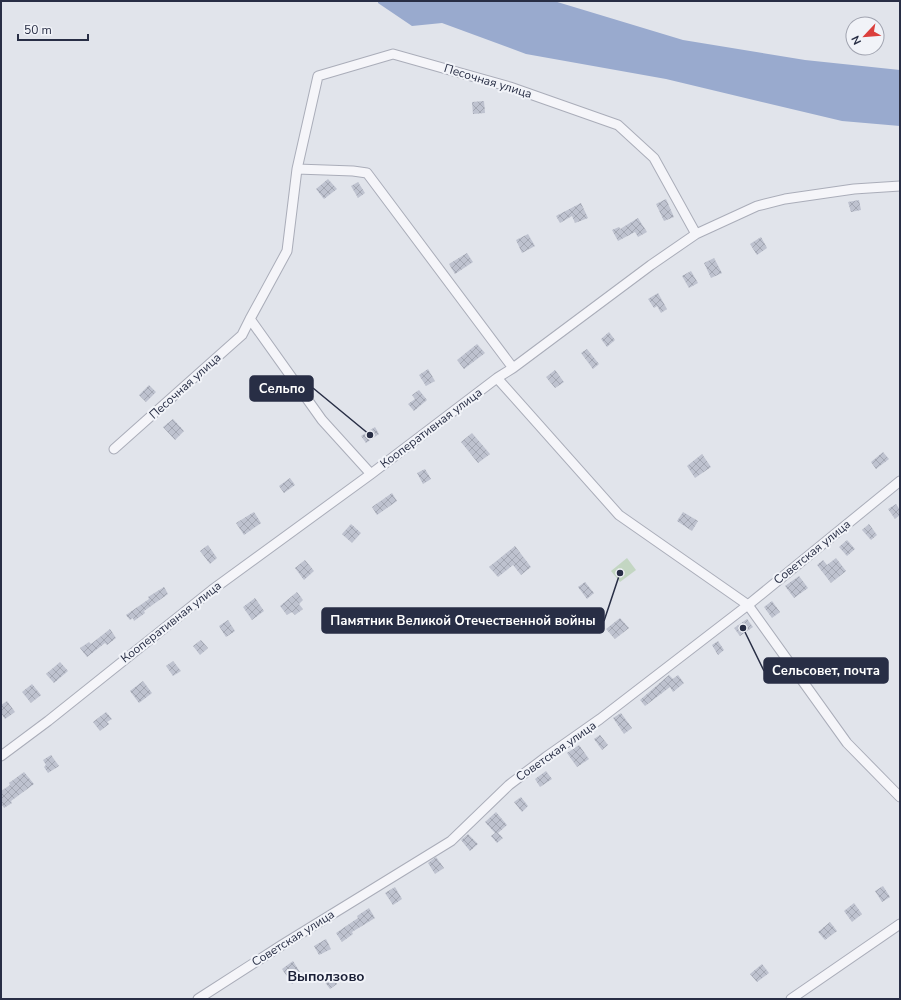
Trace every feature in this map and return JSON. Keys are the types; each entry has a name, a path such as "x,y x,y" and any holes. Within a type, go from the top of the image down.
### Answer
{"street":[{"name":"Песочная улица","path":"114,449 242,335 287,251 298,169 318,76 393,54 510,87 618,125 654,158 696,234"},
{"path":"298,169 353,171 367,174 513,368"},
{"name":"Кооперативная улица","path":"1,756 54,716 212,590 371,474 651,264 696,234 757,206 785,199 854,189 900,186"},
{"path":"250,319 322,420 371,474"},
{"path":"497,378 619,515 748,606 847,743 900,797"},
{"name":"Советская улица","path":"198,999 450,841 509,785 600,719 748,606 900,481"},
{"path":"791,999 900,924"}],"green space":[{"path":"627,558 636,570 620,582 611,571"}],"water":[{"path":"378,1 554,1 683,40 805,60 900,70 900,126 842,121 666,79 526,54 442,23 412,26 378,3"}],"building":[{"path":"484,101 485,113 473,114 472,102"},
{"path":"328,179 337,189 324,199 316,189"},
{"path":"358,182 365,193 358,198 351,186"},
{"path":"666,199 674,217 664,221 656,204"},
{"path":"859,200 861,210 851,212 848,202"},
{"path":"581,203 588,218 575,223 572,216 560,223 556,216"},
{"path":"638,218 647,232 638,237 635,232 618,241 612,230 619,227 620,229"},
{"path":"528,234 535,246 522,253 516,240"},
{"path":"761,237 767,248 757,255 750,244"},
{"path":"467,253 473,262 455,274 449,264"},
{"path":"714,258 722,273 711,278 704,263"},
{"path":"691,271 698,283 689,288 682,276"},
{"path":"658,293 667,309 661,313 657,306 654,308 648,299"},
{"path":"609,332 615,340 607,347 601,339"},
{"path":"477,344 485,353 464,369 457,360"},
{"path":"587,349 599,364 593,369 581,353"},
{"path":"428,369 435,381 426,386 419,375"},
{"path":"555,370 564,382 555,388 546,377"},
{"path":"149,385 156,392 146,402 139,395"},
{"path":"419,390 427,400 414,411 408,404 415,399 412,395"},
{"path":"173,419 184,431 175,440 163,427"},
{"path":"375,427 379,434 366,443 361,436"},
{"path":"472,433 490,454 478,463 461,442"},
{"path":"883,452 889,459 876,469 871,462"},
{"path":"702,454 711,467 695,478 687,466"},
{"path":"425,469 431,479 423,484 417,473"},
{"path":"290,478 295,485 284,493 279,486"},
{"path":"392,493 397,501 377,515 372,507"},
{"path":"896,504 900,510 900,515 895,519 888,509"},
{"path":"254,512 261,523 244,535 236,523"},
{"path":"683,512 698,521 692,531 677,521"},
{"path":"351,524 361,533 352,543 342,534"},
{"path":"869,524 877,535 871,540 862,530"},
{"path":"847,540 855,549 847,556 839,547"},
{"path":"208,545 217,558 210,564 200,551"},
{"path":"515,546 531,567 521,575 513,565 498,577 489,567"},
{"path":"836,558 846,571 831,583 817,565 823,560 827,565"},
{"path":"305,560 314,571 304,580 295,568"},
{"path":"799,576 808,588 794,598 785,586"},
{"path":"585,582 594,593 587,599 578,587"},
{"path":"164,587 168,594 144,611 145,613 134,621 133,618 130,620 126,615 149,599 148,597"},
{"path":"297,592 303,600 299,604 303,609 295,615 292,612 287,615 280,606"},
{"path":"255,598 264,611 252,620 243,607"},
{"path":"772,601 780,612 772,618 764,607"},
{"path":"620,618 629,628 615,639 606,629"},
{"path":"747,619 753,627 740,636 734,628"},
{"path":"228,620 235,631 226,637 219,626"},
{"path":"110,629 116,638 107,645 105,643 87,657 80,648 89,642 91,644"},
{"path":"201,640 208,648 200,655 193,646"},
{"path":"718,641 724,650 718,655 712,645"},
{"path":"173,661 181,671 173,676 166,666"},
{"path":"60,662 68,671 54,683 46,674"},
{"path":"669,675 673,679 678,675 684,683 673,692 670,687 645,706 640,700"},
{"path":"143,681 152,693 139,703 130,691"},
{"path":"32,684 41,695 31,703 22,692"},
{"path":"7,701 15,712 5,719 1,713 1,705"},
{"path":"106,712 112,719 107,722 109,724 100,731 93,722"},
{"path":"621,713 632,728 624,734 613,718"},
{"path":"600,735 608,745 602,750 594,739"},
{"path":"579,745 589,759 577,767 567,753"},
{"path":"51,755 59,766 48,773 44,767 46,765 43,760"},
{"path":"546,771 552,779 540,787 535,779"},
{"path":"24,772 34,784 4,808 1,803 1,791"},
{"path":"521,797 528,806 522,812 514,802"},
{"path":"496,812 507,825 498,833 503,838 497,843 491,836 495,833 485,822"},
{"path":"468,834 478,844 470,851 461,840"},
{"path":"436,857 444,868 435,874 428,863"},
{"path":"883,886 890,897 882,902 875,891"},
{"path":"395,887 402,899 393,905 385,893"},
{"path":"854,903 862,914 852,922 844,911"},
{"path":"369,908 375,918 352,932 353,934 342,942 336,933 358,918 357,916"},
{"path":"830,922 837,931 825,940 818,932"},
{"path":"326,939 331,949 319,955 314,946"},
{"path":"293,961 303,977 292,984 282,969"},
{"path":"762,964 769,973 757,982 750,974"},
{"path":"332,976 337,984 330,989 324,981"}],"place":[{"name":"Сельпо","path":"370,435"},
{"name":"Памятник Великой Отечественной войны","path":"620,573"},
{"name":"Сельсовет, почта","path":"743,628"}],"district":[{"name":"Выползово","path":"326,976"}]}
